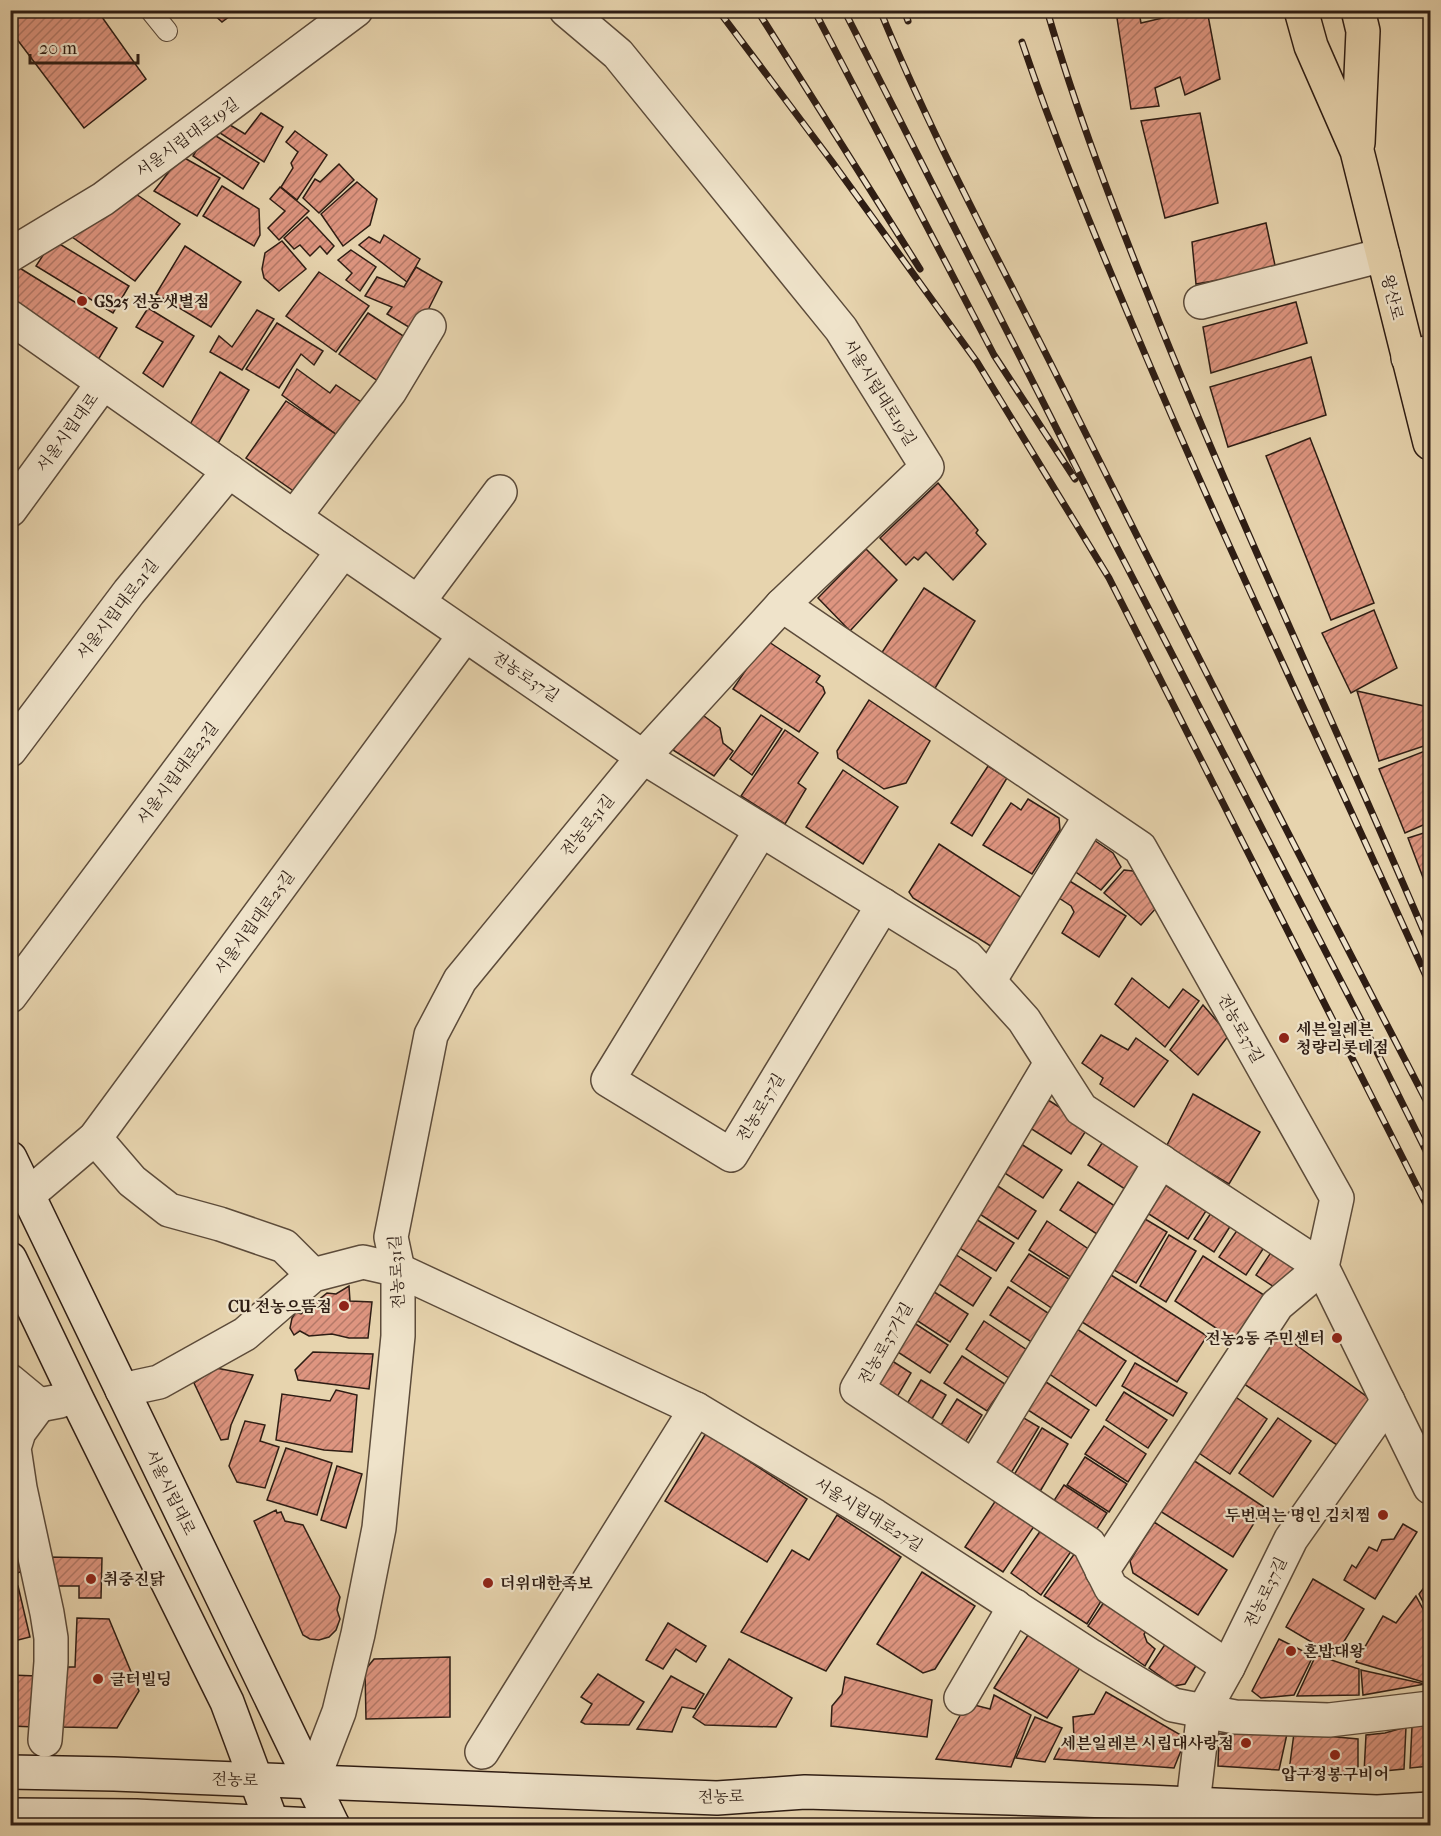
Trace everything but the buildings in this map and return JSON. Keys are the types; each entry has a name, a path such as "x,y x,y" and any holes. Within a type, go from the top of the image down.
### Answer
{"main road":[{"name":"왕산로","path":"1302,10 1311,46 1358,151 1383,255 1420,355 1431,443"},
{"name":"왕산로","path":"1358,151 1363,31 1359,10"}],"street":[{"name":"서울시립대로19길","path":"10,255 103,199 356,10"},
{"name":"서울시립대로19길","path":"566,10 618,54 841,329 927,467 783,605 643,757"},
{"path":"1201,302 1383,255"},
{"name":"전농로37길","path":"10,317 294,517 643,757 967,957 1024,1020 1081,1109 1322,1267 1337,1198 1140,848 783,605"},
{"path":"294,517 390,392 429,326"},
{"name":"서울시립대로","path":"10,510 103,383"},
{"name":"서울시립대로21길","path":"10,750 129,592 229,471"},
{"path":"418,602 500,492"},
{"name":"서울시립대로23길","path":"10,996 343,551"},
{"name":"서울시립대로25길","path":"28,1195 95,1138 465,635"},
{"name":"전농로31길","path":"312,1782 339,1712 358,1634 378,1528 398,1336 398,1270 392,1237 431,1035 460,980 643,757"},
{"path":"989,981 1091,815"},
{"name":"전농로37길","path":"761,830 608,1080 731,1155 883,905"},
{"name":"전농로37가길","path":"1051,1063 857,1389 1089,1544 1111,1588 1227,1667"},
{"path":"95,1138 132,1181 169,1210 220,1224 284,1246 313,1275"},
{"name":"서울시립대로","path":"10,1158 333,1826"},
{"path":"974,1467 1161,1161"},
{"path":"10,1259 227,1702 273,1824"},
{"name":"서울시립대로27길","path":"122,1390 159,1383 245,1334 313,1275 363,1262 398,1270 696,1409 875,1516 1091,1656 1173,1705 1235,1717 1329,1720 1431,1708"},
{"path":"1102,1571 1277,1305 1322,1267 1431,1487"},
{"path":"10,1381 39,1405"},
{"path":"45,1740 51,1638 47,1612 15,1490 14,1448 19,1432 39,1405 77,1399"},
{"name":"전농로37길","path":"1193,1804 1204,1710 1291,1539 1388,1401"},
{"path":"482,1752 696,1409"},
{"path":"961,1698 1015,1606"},
{"name":"전농로","path":"10,1772 717,1798 805,1792 1377,1812 1431,1809"},
{"path":"10,1815 136,1816 333,1826"}],"lane":[{"path":"150,10 167,31"}],"railway":[{"path":"718,10 833,163 977,362 1109,578 1430,1212"},
{"path":"757,10 920,269"},
{"path":"814,10 994,355 1075,479"},
{"path":"844,10 1430,1159"},
{"path":"880,10 922,106 968,201 1245,749 1430,1108"},
{"path":"904,10 908,21"},
{"path":"1047,10 1096,160 1138,271 1254,548 1430,946"},
{"path":"1022,42 1074,183 1167,405 1430,985"}],"place":[{"name":"GS25 전농샛별점","path":"82,301"},
{"name":"세븐일레븐 청량리롯데점","path":"1284,1038"},
{"name":"CU 전농으뜸점","path":"344,1306"},
{"name":"전농2동 주민센터","path":"1337,1338"},
{"name":"두번먹는 명인 김치찜","path":"1383,1515"},
{"name":"취중진닭","path":"91,1579"},
{"name":"더위대한족보","path":"488,1583"},
{"name":"혼밥대왕","path":"1291,1651"},
{"name":"글터빌딩","path":"98,1679"},
{"name":"세븐일레븐 시립대사랑점","path":"1246,1743"},
{"name":"압구정봉구비어","path":"1335,1755"}]}
